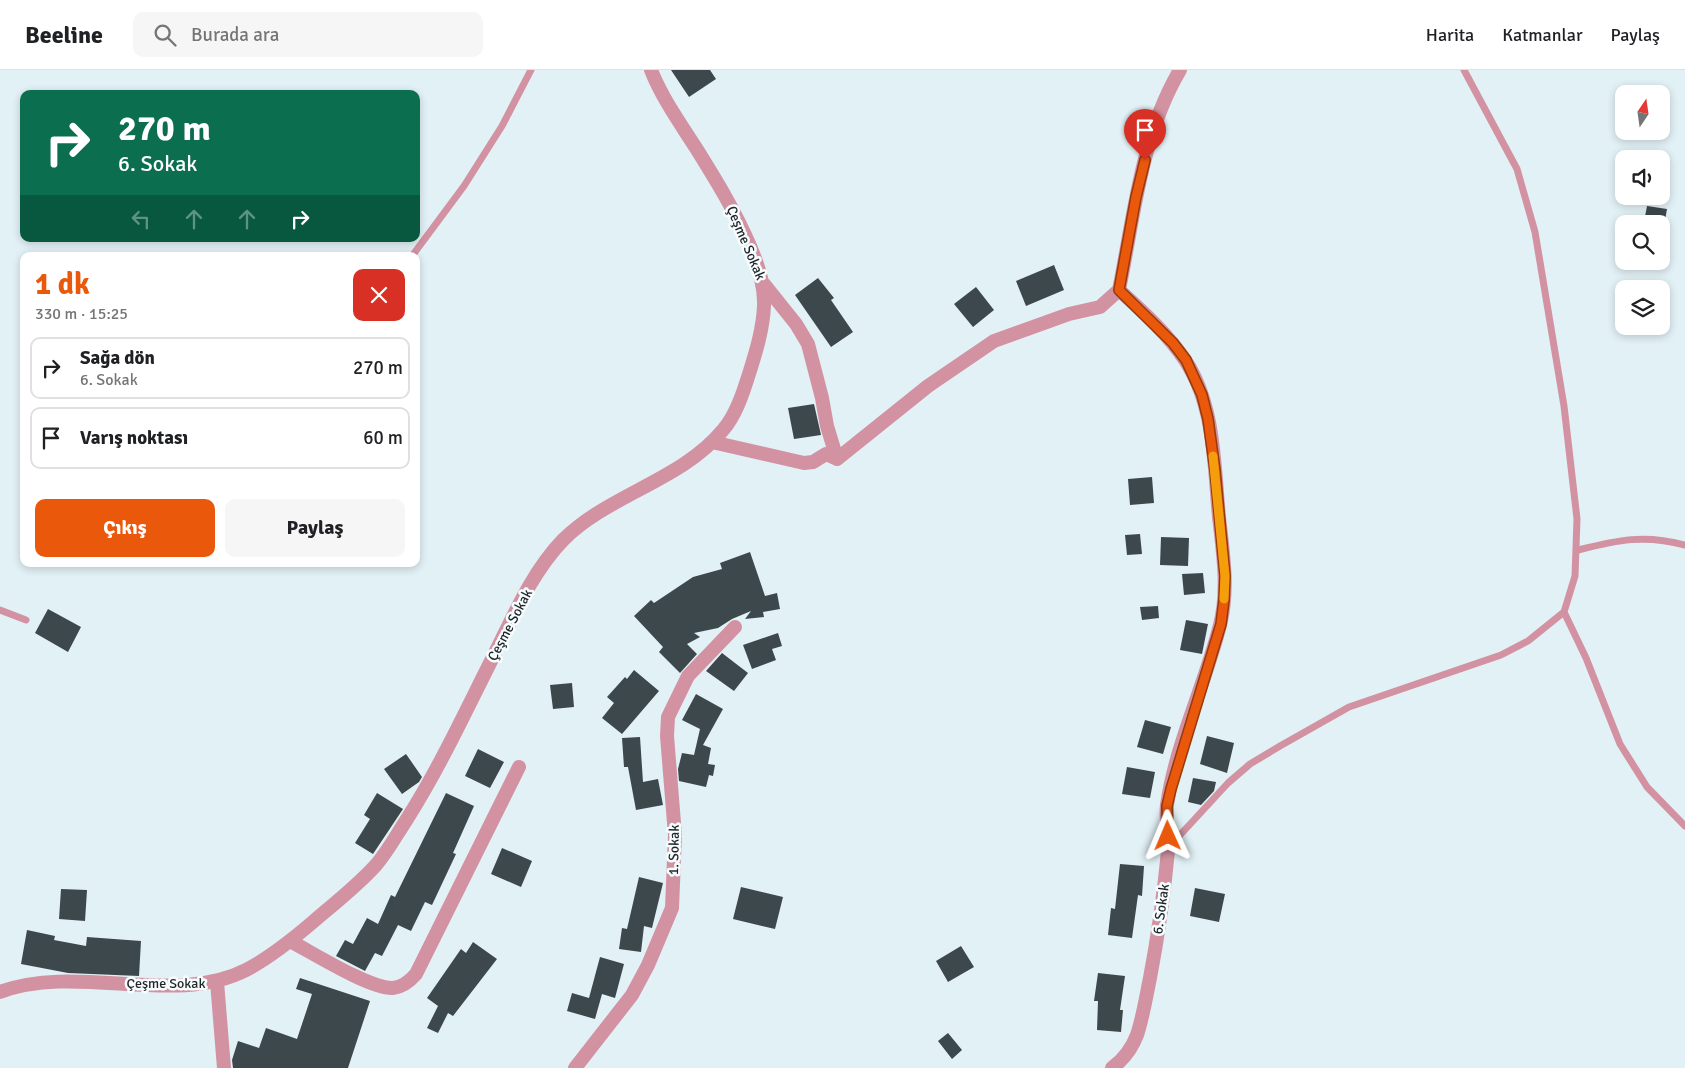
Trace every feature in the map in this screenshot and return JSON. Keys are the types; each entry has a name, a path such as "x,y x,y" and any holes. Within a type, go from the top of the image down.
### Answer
{"street":[{"name":"Çeşme Sokak","path":"0,992 21,985 65,981 159,984 217,982 256,964 290,941 346,894 376,864 391,844 421,796 522,602 551,553 582,523 645,484 673,470 712,442 725,429 744,389 762,325 764,284 740,222 717,181 672,111 651,70"},
{"path":"837,459 928,386 994,341 1069,314 1100,307 1119,290 1136,197 1150,142 1169,90 1180,70"},
{"path":"764,284 796,324 808,344 827,426 837,459"},
{"name":"6. Sokak","path":"1112,1068 1129,1051 1136,1036 1144,1007 1155,955 1169,848 1166,823 1171,789 1221,624 1224,600 1223,554 1215,470 1208,419 1202,395 1186,360 1173,343 1119,290"},
{"path":"712,442 804,463 813,462 826,454 837,459"},
{"name":"1. Sokak","path":"575,1068 632,995 648,965 672,908 675,835 667,736 668,717 688,676 736,627"},
{"path":"290,941 358,977 379,985 393,988 406,984 416,974 519,767"},
{"path":"217,982 224,1068"}],"lane":[{"path":"415,252 464,186 502,126 531,70"},
{"path":"1169,848 1228,783 1250,764 1280,746 1348,707 1501,655 1528,640 1564,612 1575,576 1578,550 1577,519 1564,406 1535,232 1517,169 1464,70"},
{"path":"1578,550 1618,540 1640,538 1661,539 1685,545"},
{"path":"0,610 26,620"},
{"path":"1564,612 1586,658 1620,744 1647,787 1685,826"}],"building":[{"path":"671,70 710,70 716,79 689,97"},
{"path":"1647,206 1667,209 1666,215 1645,215"},
{"path":"1054,265 1064,290 1026,306 1016,281"},
{"path":"818,278 834,298 831,300 853,332 831,347 795,295"},
{"path":"976,287 994,310 973,327 954,304"},
{"path":"814,404 821,435 794,439 788,408"},
{"path":"1152,477 1154,503 1130,505 1128,479"},
{"path":"1140,534 1142,554 1127,555 1125,535"},
{"path":"1161,537 1189,538 1188,566 1160,565"},
{"path":"750,552 765,596 777,593 780,609 763,612 764,617 745,619 751,611 732,619 718,628 694,633 700,637 687,644 697,654 680,673 659,652 663,647 634,616 651,600 654,603 693,577 722,569 720,563"},
{"path":"1203,573 1205,593 1184,595 1182,574"},
{"path":"1158,606 1159,618 1142,620 1140,607"},
{"path":"48,609 81,627 68,652 35,633"},
{"path":"1186,620 1208,624 1202,654 1180,650"},
{"path":"778,633 782,646 772,649 776,660 752,669 743,645"},
{"path":"722,653 748,673 734,691 706,671"},
{"path":"634,670 659,691 622,734 602,718 614,703 607,697"},
{"path":"572,683 574,707 553,709 550,685"},
{"path":"696,694 723,709 703,745 711,748 708,764 715,765 713,776 709,775 706,787 679,781 678,769 682,753 694,755 700,729 682,720"},
{"path":"1145,720 1171,727 1163,754 1137,747"},
{"path":"1207,736 1234,743 1227,773 1200,764"},
{"path":"640,737 643,782 658,779 663,805 636,810 628,767 624,767 622,738"},
{"path":"478,749 504,762 490,788 465,776"},
{"path":"406,754 422,777 419,782 402,794 384,769"},
{"path":"1127,767 1155,772 1150,798 1122,794"},
{"path":"1193,778 1216,782 1214,791 1201,805 1188,802"},
{"path":"377,793 403,809 373,854 355,843 370,819 364,815"},
{"path":"446,793 474,806 453,853 456,854 432,905 425,902 411,931 398,925 382,956 375,953 365,971 336,956 345,940 353,944 367,918 378,924 391,895 395,897"},
{"path":"502,848 532,861 521,887 491,874"},
{"path":"1120,864 1144,866 1142,896 1138,895 1132,938 1108,935 1111,908 1115,909"},
{"path":"639,877 663,883 652,928 644,926 641,952 619,949 622,928 627,929"},
{"path":"741,887 783,897 775,929 733,919"},
{"path":"1195,888 1225,894 1219,922 1190,916"},
{"path":"61,889 87,890 85,921 59,919"},
{"path":"27,930 55,936 54,940 86,946 87,937 141,941 139,976 68,973 21,964"},
{"path":"473,942 497,959 453,1016 448,1013 438,1033 427,1028 438,1006 427,998 461,949 466,953"},
{"path":"961,946 974,967 948,982 936,961"},
{"path":"600,957 624,964 615,998 602,994 595,1019 567,1011 572,993 589,998"},
{"path":"1098,973 1125,976 1120,1010 1123,1010 1121,1032 1097,1030 1098,1001 1094,1001"},
{"path":"300,978 370,1001 348,1068 233,1068 232,1060 238,1041 259,1048 266,1028 297,1039 312,994 296,989"},
{"path":"948,1033 962,1050 952,1059 938,1041"}],"slow traffic":[{"path":"1213,456 1225,576 1224,599"}],"route":[{"path":"1145,160 1136,197 1119,290 1173,343 1186,360 1202,395 1208,419 1215,470 1225,576 1221,624 1187,730 1167,806 1166,823 1168,836"}]}
